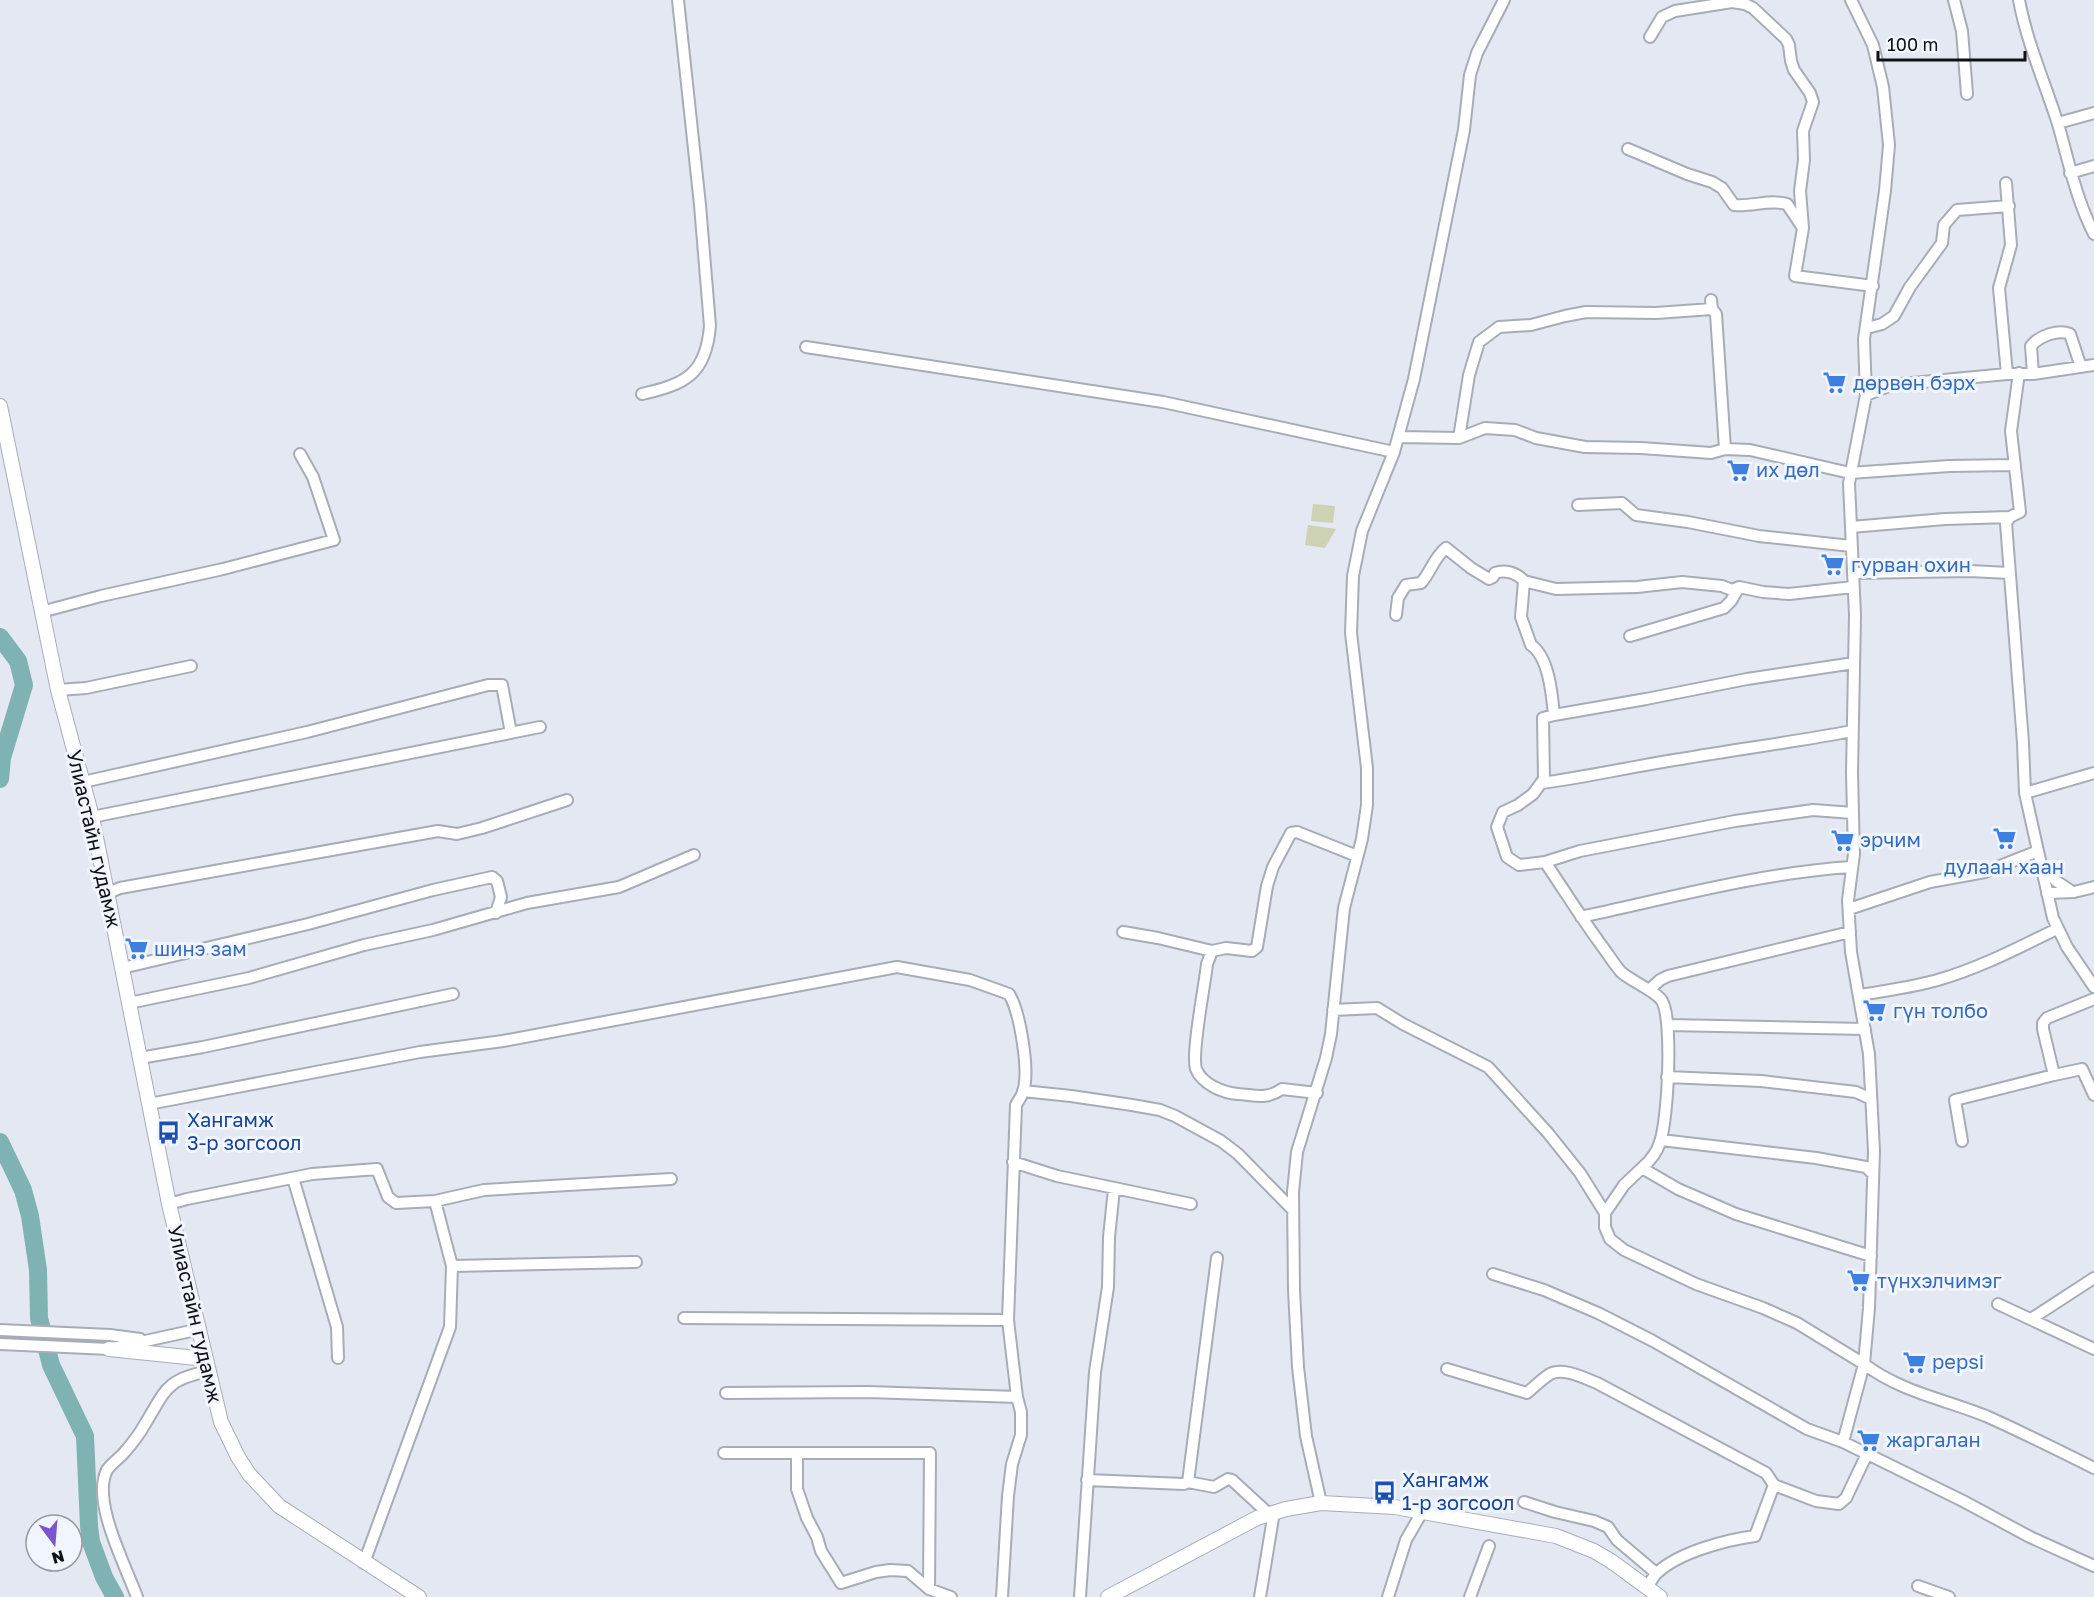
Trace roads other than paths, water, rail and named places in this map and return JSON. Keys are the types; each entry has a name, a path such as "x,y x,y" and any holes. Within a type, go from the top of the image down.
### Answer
{"main road":[{"name":"Улиастайн гудамж","path":"0,406 58,690 92,817 149,1104 215,1403 238,1457 255,1482 279,1506 419,1597"},
{"path":"109,1349 207,1365"},
{"path":"1108,1597 1236,1528 1272,1513 1321,1503 1367,1504 1422,1512 1535,1532 1574,1542 1611,1561 1660,1597"}],"street":[{"path":"642,394 670,387 691,375 702,362 709,334 700,205 678,0"},
{"path":"1321,1503 1306,1436 1298,1367 1293,1176 1296,1152 1317,1093 1326,1058 1344,908 1365,821 1368,787 1351,633 1352,592 1362,531 1394,452 1414,379 1464,130 1470,75 1477,53 1504,0"},
{"path":"1843,1442 1864,1364 1869,1308 1873,1174 1869,1054 1851,952 1848,900 1854,854 1852,731 1855,615 1850,473 1866,395 1864,339 1873,286 1889,144 1881,76 1873,45 1851,0"},
{"path":"1954,0 1962,31 1967,93"},
{"path":"2019,0 2023,21 2058,123 2070,173 2085,217 2094,234"},
{"path":"1650,37 1662,17 1675,11 1732,2 1753,8 1786,39 1794,70 1810,93 1813,102 1803,131 1804,160 1800,191 1803,228 1795,276 1873,286"},
{"path":"2058,123 2094,113"},
{"path":"1628,149 1722,188 1734,205 1746,207 1776,201 1787,204 1803,228"},
{"path":"2070,173 2094,166"},
{"path":"2006,183 2011,245 1999,288 2007,374"},
{"path":"1867,328 1881,324 1894,316 1910,287 1942,243 1944,225 1956,210 2008,206"},
{"path":"1460,438 1469,375 1479,342 1498,327 1531,325 1586,312 1656,313 1711,304 1716,314 1725,449"},
{"path":"2033,374 2031,346 2047,335 2064,332 2070,334 2081,367"},
{"path":"806,347 1163,402 1394,452"},
{"path":"1866,395 1891,385 2019,373 2033,374 2094,365"},
{"path":"1851,527 1945,519 2010,517 2020,512 2011,431 2019,373"},
{"path":"1398,436 1460,438 1485,428 1503,429 1585,447 1712,453 1725,449 1750,450 1850,473 1949,466 2014,465"},
{"path":"42,612 334,540 313,477 300,454"},
{"path":"1578,505 1622,503 1636,515 1759,536 1851,546"},
{"path":"2010,517 2006,523 2025,793 2057,929 2094,987"},
{"path":"1396,615 1398,598 1406,585 1421,583 1437,556 1446,548 1489,579 1501,570 1520,576 1524,580 1556,589 1637,587 1682,582 1722,586 1732,590 1739,587 1789,594 1853,586"},
{"path":"1853,573 1970,571 2009,573"},
{"path":"1524,580 1521,598 1522,623 1531,645 1545,666 1551,687 1554,715"},
{"path":"1629,636 1724,608 1739,587"},
{"path":"1853,813 1813,810 1735,821 1580,851 1545,862 1519,865 1507,857 1497,827 1503,812 1533,794 1544,779 1543,718 1747,679 1854,663"},
{"path":"58,690 86,688 191,666"},
{"path":"83,782 307,732 488,685 502,685 512,733"},
{"path":"92,817 540,727"},
{"path":"1541,783 1852,731"},
{"path":"2025,793 2094,773"},
{"path":"106,894 120,888 438,831 457,834 567,800"},
{"path":"1123,932 1212,951 1226,948 1252,951 1257,947 1267,886 1273,867 1291,833 1297,832 1357,856"},
{"path":"1849,909 1930,882 1985,872 2038,851"},
{"path":"129,1003 249,978 364,945 434,930 527,903 619,887 694,855"},
{"path":"1545,862 1619,970 1661,999 1668,1025 1667,1077 1661,1140 1655,1156 1624,1185 1605,1213"},
{"path":"2041,863 2056,881 2074,892"},
{"path":"1581,917 1777,875 1851,867"},
{"path":"122,968 492,877 497,881 501,897 496,913"},
{"path":"2047,893 2074,892 2094,887"},
{"path":"1858,995 1913,986 1950,976 2018,949 2057,929"},
{"path":"1648,990 1668,976 1850,932"},
{"path":"1212,951 1194,1055 1196,1071 1208,1083 1225,1093 1271,1097 1282,1089 1317,1093"},
{"path":"149,1104 408,1054 503,1041 897,967 970,980 1009,994 1017,1012 1025,1058 1023,1091 1016,1105 1008,1320 1021,1412 1021,1435 1012,1464 1008,1496 1002,1597"},
{"path":"140,1058 203,1047 453,994"},
{"path":"2055,1076 2043,1023 2047,1018 2094,999"},
{"path":"1333,1010 1377,1008 1402,1024 1488,1067 1564,1151 1596,1196 1605,1213 1605,1227 1610,1239 1636,1257 1714,1292 1781,1316 1812,1331 1882,1377 1902,1387 1986,1416 2094,1468"},
{"path":"1668,1025 1864,1029"},
{"path":"1962,1141 1955,1100 2082,1069 2094,1095"},
{"path":"1667,1077 1761,1081 1856,1092 1871,1099"},
{"path":"1023,1091 1132,1105 1160,1110 1175,1116 1221,1141 1238,1154 1293,1210"},
{"path":"1661,1140 1816,1158 1866,1167 1873,1174"},
{"path":"1013,1161 1057,1176 1191,1204"},
{"path":"1642,1168 1678,1189 1736,1214 1871,1256"},
{"path":"170,1204 312,1174 377,1169 388,1197 396,1203 435,1202 484,1190 671,1179"},
{"path":"293,1178 337,1327 338,1358"},
{"path":"1080,1597 1095,1372 1108,1287 1109,1237 1114,1189"},
{"path":"364,1563 450,1327 452,1266 435,1202"},
{"path":"1188,1482 1217,1258"},
{"path":"452,1266 636,1262"},
{"path":"1493,1274 1544,1290 1599,1313 1653,1341 1807,1429 1843,1442 2030,1537 2094,1566"},
{"path":"2031,1319 2094,1278"},
{"path":"1998,1304 2094,1349"},
{"path":"684,1318 1008,1320"},
{"path":"0,1344 109,1349 200,1329"},
{"path":"0,1330 110,1335 146,1340"},
{"path":"137,1597 107,1517 102,1485 108,1469 144,1427 166,1389 177,1380 207,1365"},
{"path":"1447,1369 1527,1393 1550,1374 1580,1376 1736,1456 1766,1473 1774,1485 1816,1501 1839,1504 1846,1498 1867,1454"},
{"path":"726,1393 868,1392 1017,1396"},
{"path":"724,1453 930,1453 929,1589"},
{"path":"797,1453 797,1488 807,1518 821,1551 841,1583 876,1572 908,1571 929,1589 951,1597"},
{"path":"1087,1480 1184,1484 1188,1482 1215,1487 1228,1479 1232,1480 1272,1513 1260,1597"},
{"path":"1647,1588 1656,1573 1678,1560 1716,1545 1755,1536 1774,1485"},
{"path":"1524,1503 1594,1521 1608,1527 1617,1540 1656,1573"},
{"path":"1388,1597 1406,1540 1422,1512"},
{"path":"1470,1597 1489,1546"},
{"path":"1918,1586 1949,1597"}],"waterway":[{"path":"0,637 18,661 24,685 2,758 0,779"},
{"path":"0,1142 23,1190 30,1216 38,1270 39,1318 51,1365 85,1436 91,1542 104,1577 115,1597"}],"place":[{"name":"дөрвөн бэрх","path":"1835,383"},
{"name":"их дөл","path":"1738,470"},
{"name":"гурван охин","path":"1833,565"},
{"name":"дулаан хаан","path":"2004,839"},
{"name":"эрчим","path":"1842,840"},
{"name":"шинэ зам","path":"136,949"},
{"name":"гүн толбо","path":"1875,1011"},
{"name":"Хангамж 3-р зогсоол","path":"169,1132"},
{"name":"түнхэлчимэг","path":"1859,1281"},
{"name":"pepsi","path":"1914,1362"},
{"name":"жаргалан","path":"1868,1440"},
{"name":"Хангамж 1-р зогсоол","path":"1384,1492"}]}
